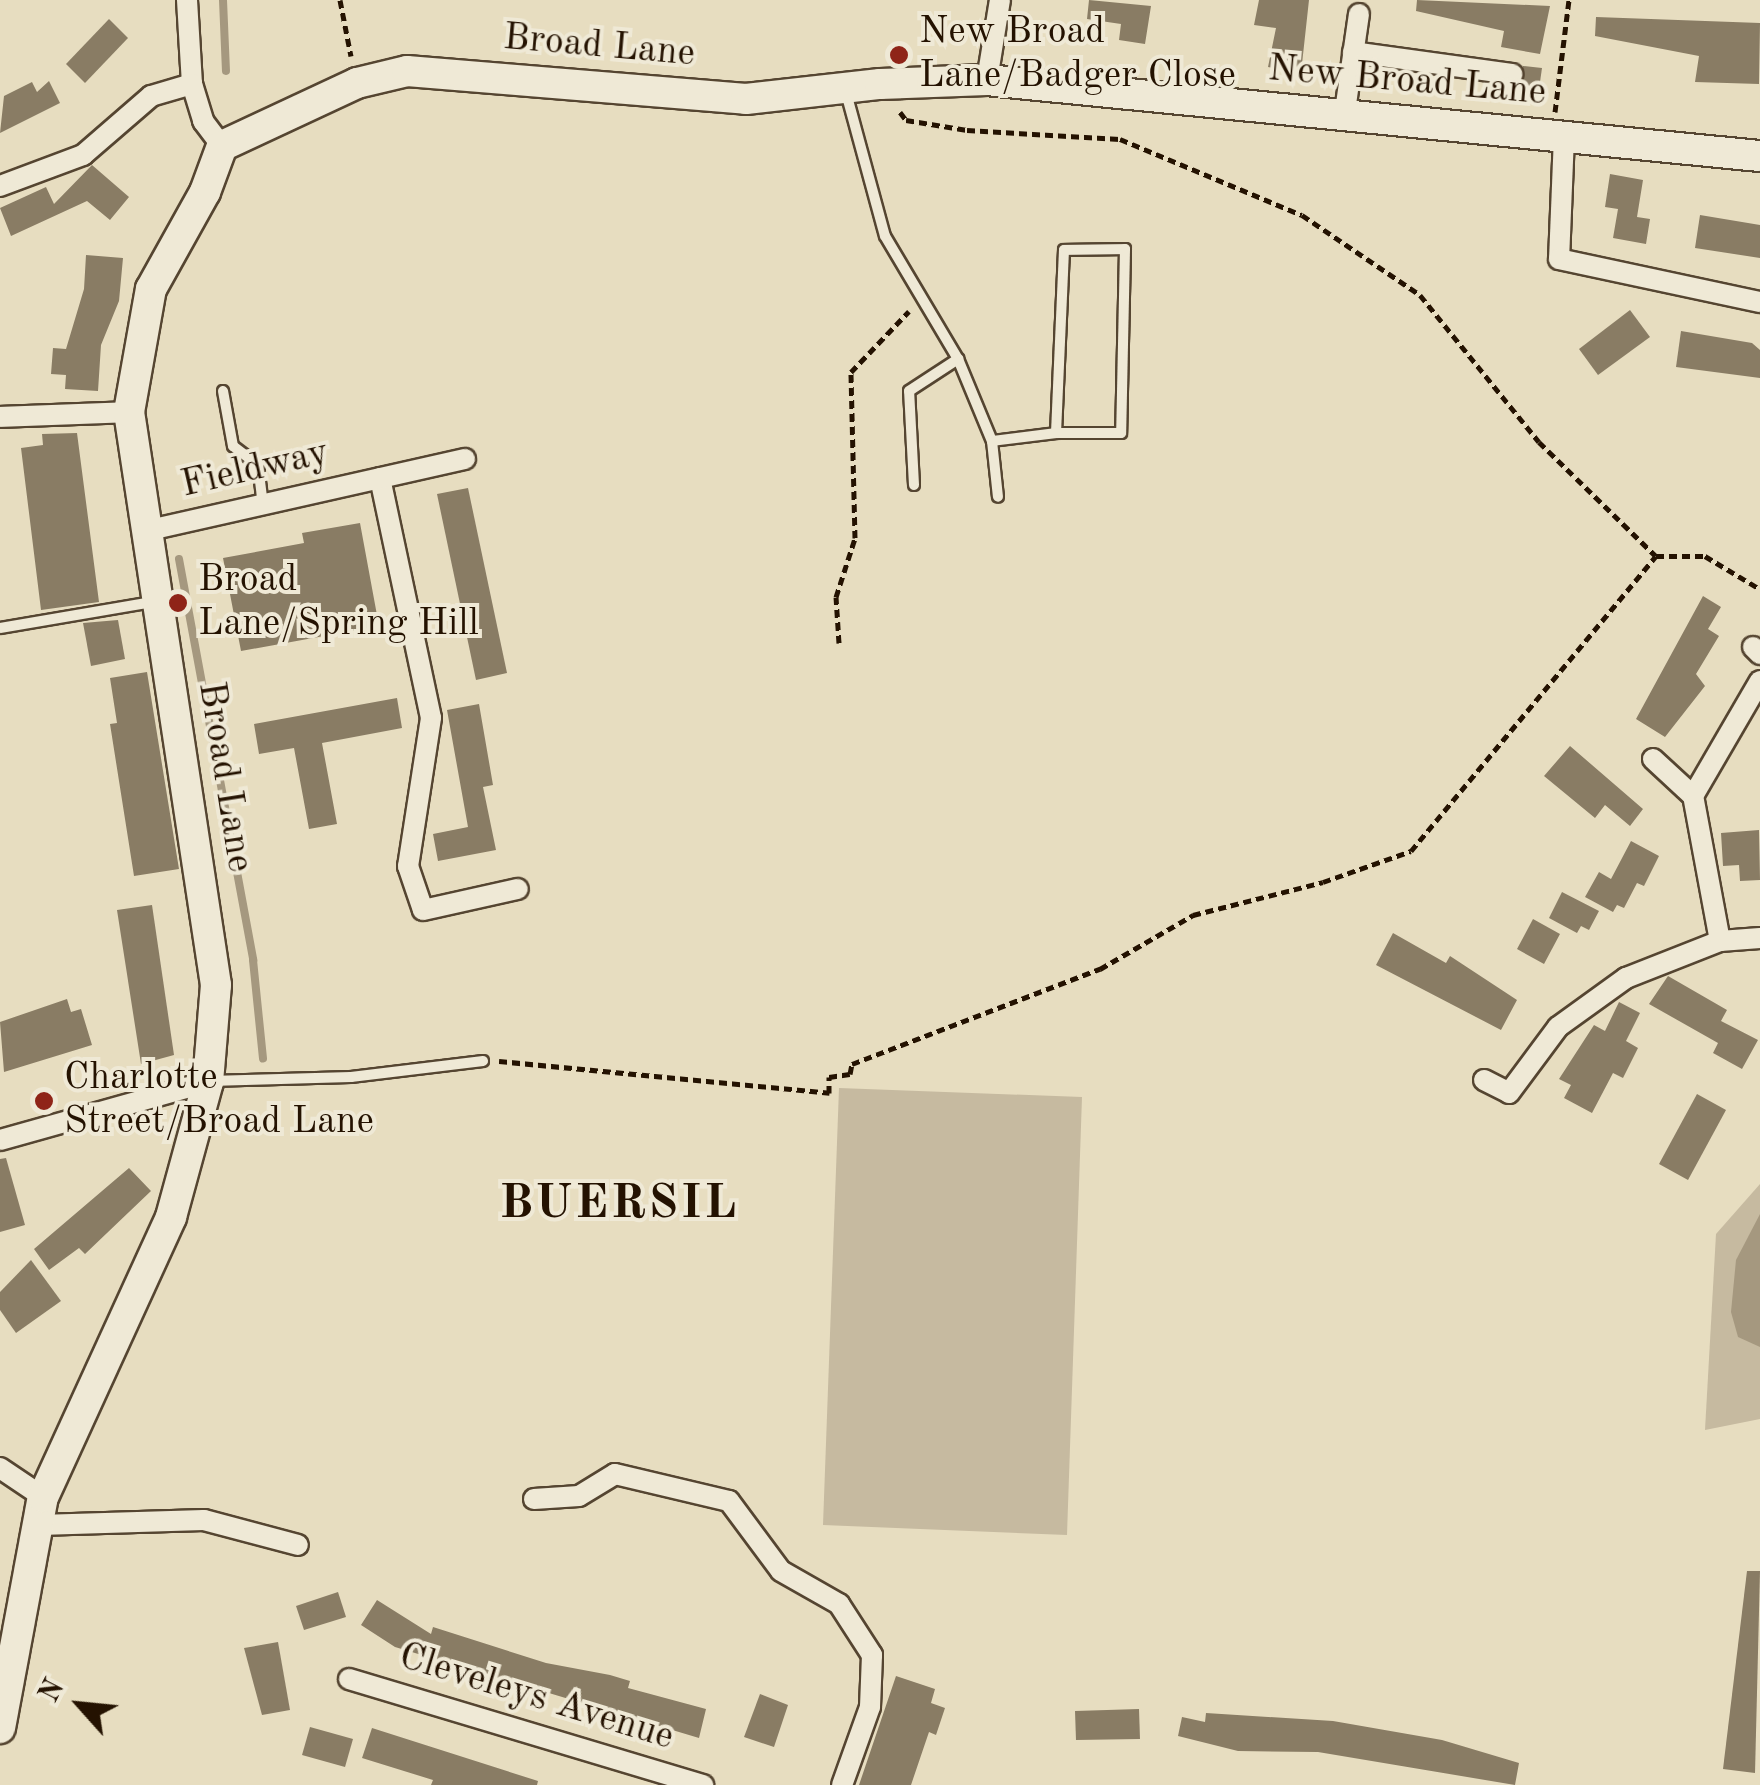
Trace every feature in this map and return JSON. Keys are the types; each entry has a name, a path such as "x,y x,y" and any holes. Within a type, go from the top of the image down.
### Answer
{"main road":[{"name":"Broad Lane","path":"0,1728 41,1511 171,1217 208,1082 216,984 129,412 151,290 206,192 222,146 357,83 407,71 746,99 880,84 987,80"},
{"name":"New Broad Lane","path":"987,80 1760,156"}],"street":[{"path":"186,0 192,84 203,121 222,146"},
{"path":"987,80 1000,0"},
{"path":"1344,118 1359,14"},
{"path":"1354,52 1512,74"},
{"path":"0,186 83,156 151,96 192,84"},
{"path":"1558,135 1559,259 1760,302"},
{"path":"0,417 129,412"},
{"name":"Fieldway","path":"145,531 465,459"},
{"name":"Fieldway","path":"380,478 431,718 408,866 423,910 518,890"},
{"path":"1693,796 1760,681"},
{"path":"1652,759 1693,796 1720,941"},
{"path":"1484,1080 1508,1092 1558,1027 1626,978 1720,941 1760,938"},
{"path":"0,1140 208,1082"},
{"path":"0,1468 41,1511 204,1520 298,1545"},
{"path":"534,1499 579,1496 615,1474 729,1501 781,1571 839,1604 872,1655 870,1707 842,1785"},
{"name":"Cleveleys Avenue","path":"349,1679 702,1785"}],"lane":[{"path":"845,88 885,236 958,360 992,441 998,497"},
{"path":"992,441 1056,433 1121,433 1125,249 1064,250 1056,433"},
{"path":"914,485 909,391 958,360"},
{"path":"223,391 233,446 258,465 263,503"},
{"path":"0,628 156,601"},
{"path":"208,1082 351,1077 483,1061"}],"path":[{"path":"340,0 357,83"},
{"path":"1558,135 1570,0"},
{"path":"880,84 906,120 967,130 1120,139 1302,215 1420,295 1538,442 1656,556 1706,556 1760,589"},
{"path":"839,643 836,597 856,538 851,372 922,298"},
{"path":"483,1061 829,1093 829,1078 850,1074 852,1064 1100,969 1193,914 1323,882 1411,851 1656,556"}],"shaded area":[{"path":"839,1088 1082,1097 1067,1535 823,1525"},
{"path":"1760,1184 1760,1419 1705,1430 1716,1234"},
{"path":"1760,1214 1760,1347 1738,1337 1731,1312 1736,1260"}],"building":[{"path":"1089,0 1151,6 1145,44 1119,40 1121,24 1087,19"},
{"path":"1259,0 1309,0 1301,73 1268,67 1276,28 1254,25"},
{"path":"1417,0 1550,6 1540,54 1501,47 1504,31 1416,11"},
{"path":"1596,17 1760,23 1759,84 1695,82 1699,56 1595,36"},
{"path":"109,19 128,38 85,83 66,64"},
{"path":"1523,66 1542,68 1538,96 1517,93"},
{"path":"49,81 60,103 0,133 4,96 32,82 37,92"},
{"path":"92,165 129,197 110,220 87,201 11,236 0,208 46,187 54,204"},
{"path":"1610,174 1643,180 1637,217 1650,219 1646,244 1613,238 1618,209 1605,207"},
{"path":"1700,215 1760,225 1760,258 1695,248"},
{"path":"86,255 123,258 119,301 101,345 98,391 65,389 66,375 51,374 53,348 66,349 84,289"},
{"path":"1630,310 1650,337 1598,375 1579,349"},
{"path":"1681,331 1752,343 1760,350 1760,378 1676,367"},
{"path":"77,433 99,602 41,610 21,448 43,445 42,434"},
{"path":"468,488 507,673 476,680 437,494"},
{"path":"360,523 379,626 241,651 223,558 304,543 302,533"},
{"path":"1703,596 1721,607 1708,629 1719,636 1696,674 1705,686 1665,737 1636,719"},
{"path":"118,620 125,659 91,666 83,623"},
{"path":"147,672 179,869 134,876 110,724 117,723 110,678"},
{"path":"397,698 402,728 322,743 337,824 309,829 294,748 259,754 254,724"},
{"path":"479,704 493,785 483,787 496,850 438,861 433,834 468,827 447,710"},
{"path":"1570,746 1643,809 1630,826 1605,805 1595,818 1544,776"},
{"path":"1759,830 1760,880 1740,881 1739,865 1723,866 1721,833"},
{"path":"1631,841 1659,856 1644,886 1637,883 1624,908 1617,905 1613,912 1585,897 1599,872 1611,879"},
{"path":"1562,892 1599,911 1589,930 1581,926 1577,933 1549,918"},
{"path":"152,905 174,1055 141,1064 117,910"},
{"path":"1533,919 1560,934 1544,964 1517,949"},
{"path":"1393,933 1446,963 1450,956 1517,1000 1501,1030 1376,965"},
{"path":"1668,976 1727,1010 1721,1021 1758,1040 1742,1069 1713,1053 1718,1043 1649,1004"},
{"path":"67,999 71,1012 81,1009 92,1045 4,1072 0,1022"},
{"path":"1619,1002 1640,1013 1626,1041 1638,1048 1623,1078 1613,1073 1592,1113 1564,1098 1571,1085 1559,1079 1594,1025 1605,1031"},
{"path":"1697,1094 1726,1110 1688,1180 1659,1164"},
{"path":"6,1158 25,1225 0,1232 0,1159"},
{"path":"129,1168 151,1191 85,1254 79,1248 49,1270 34,1249"},
{"path":"31,1260 61,1301 16,1333 0,1310 0,1292"},
{"path":"1747,1571 1760,1571 1755,1773 1723,1769"},
{"path":"338,1592 346,1617 304,1630 296,1606"},
{"path":"377,1600 431,1634 433,1627 546,1663 610,1675 630,1681 628,1688 706,1709 699,1738 395,1647 361,1625"},
{"path":"278,1642 290,1710 262,1715 244,1648"},
{"path":"896,1676 935,1689 931,1703 945,1708 936,1735 929,1732 911,1785 859,1785"},
{"path":"760,1694 788,1705 774,1747 744,1737"},
{"path":"1139,1709 1140,1739 1076,1740 1075,1711"},
{"path":"1206,1713 1333,1721 1442,1740 1519,1763 1515,1785 1318,1752 1238,1751 1178,1736 1182,1717 1205,1722"},
{"path":"310,1727 353,1739 345,1767 302,1755"},
{"path":"372,1728 538,1781 537,1785 431,1785 433,1780 362,1758"}],"waterway":[{"path":"223,0 226,71"},
{"path":"179,559 253,960 263,1058"}],"place":[{"name":"New Broad Lane/Badger Close","path":"899,55"},
{"name":"Broad Lane/Spring Hill","path":"178,603"},
{"name":"Charlotte Street/Broad Lane","path":"44,1101"}],"district":[{"name":"BUERSIL","path":"619,1205"}]}
